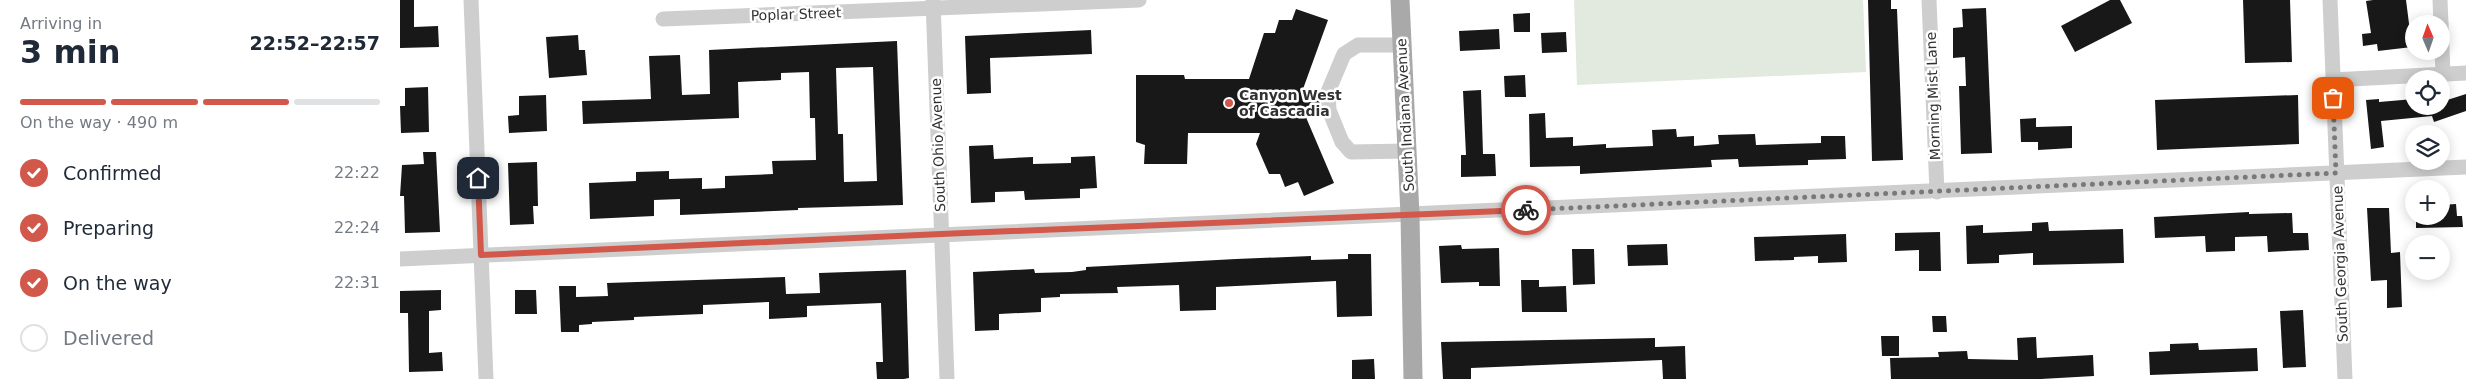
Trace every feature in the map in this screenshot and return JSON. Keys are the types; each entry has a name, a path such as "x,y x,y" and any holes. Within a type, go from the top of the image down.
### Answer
{"main road":[{"name":"South Indiana Avenue","path":"1400,0 1410,215 1414,379"}],"street":[{"path":"471,0 486,379"},
{"name":"Poplar Street","path":"663,19 933,5 1138,0"},
{"name":"Morning Mist Lane","path":"1929,0 1937,192"},
{"name":"South Georgia Avenue","path":"2330,0 2345,379"},
{"path":"2440,0 2441,15"},
{"name":"South Ohio Avenue","path":"933,5 947,379"},
{"path":"1402,45 1358,45 1344,54 1328,92 1329,110 1342,142 1351,152 1407,150"},
{"path":"2450,74 2466,73"},
{"path":"2332,80 2405,76"},
{"path":"400,259 2466,167"}],"shaded area":[{"path":"1574,0 1863,0 1866,72 1577,85"}],"building":[{"path":"400,0 414,0 414,27 438,26 439,47 400,48"},
{"path":"1868,0 1891,0 1891,9 1897,9 1903,160 1872,161"},
{"path":"2110,0 2120,0 2132,23 2075,52 2061,26"},
{"path":"2243,0 2290,0 2292,62 2245,63"},
{"path":"2406,0 2408,15 2405,15 2405,48 2378,51 2377,44 2363,46 2362,34 2371,33 2366,1"},
{"path":"1986,8 1992,153 1961,154 1959,86 1966,86 1965,57 1953,58 1953,28 1963,27 1962,9"},
{"name":"Canyon West of Cascadia","path":"1296,9 1328,20 1303,89 1319,94 1320,109 1305,115 1334,183 1304,196 1298,182 1285,187 1280,174 1269,174 1256,144 1260,133 1188,133 1187,164 1144,164 1145,145 1136,142 1136,75 1184,75 1185,79 1249,79 1264,33 1275,33 1279,20 1292,20"},
{"path":"1530,13 1530,32 1514,32 1513,14"},
{"path":"1499,29 1500,49 1460,51 1459,31"},
{"path":"1091,30 1092,54 990,58 991,93 967,94 965,36"},
{"path":"1566,32 1567,52 1542,53 1541,33"},
{"path":"578,35 579,50 585,50 587,75 549,78 546,37"},
{"path":"897,41 903,205 798,208 798,210 680,215 680,199 654,200 654,216 590,219 589,183 636,181 636,172 669,171 669,179 702,178 702,189 725,188 725,176 773,174 772,161 816,160 815,118 810,118 809,72 781,73 781,80 738,82 739,118 583,124 582,101 651,99 649,56 680,55 682,95 710,94 709,50","holes":["873,67 877,181 844,182 843,134 838,134 836,68"]},
{"path":"1525,75 1526,97 1505,97 1504,76"},
{"path":"428,87 429,132 401,133 400,106 405,106 405,88"},
{"path":"1481,90 1483,154 1495,154 1496,176 1461,177 1461,155 1466,155 1463,91"},
{"path":"2466,94 2466,111 2434,122 2432,116 2381,121 2384,147 2371,149 2366,100 2379,99 2379,102 2405,100 2405,115 2450,115 2450,99"},
{"path":"546,95 547,131 509,133 508,116 519,115 519,96"},
{"path":"2298,95 2299,144 2157,150 2155,100"},
{"path":"1545,113 1546,138 1573,137 1573,146 1606,144 1606,148 1653,146 1652,130 1676,129 1677,137 1694,136 1694,146 1719,144 1718,135 1755,134 1756,145 1821,143 1821,136 1845,136 1846,159 1808,160 1808,165 1739,167 1738,159 1711,160 1712,167 1580,174 1580,166 1530,167 1529,114"},
{"path":"2036,118 2036,127 2072,126 2072,148 2038,150 2038,142 2021,142 2020,119"},
{"path":"993,145 994,159 1033,157 1033,164 1071,163 1071,157 1095,156 1097,188 1080,189 1080,198 1025,200 1024,191 995,192 995,202 971,203 969,146"},
{"path":"423,152 436,152 440,232 405,233 404,196 400,196 402,165 424,164"},
{"path":"537,162 538,206 533,206 534,224 510,225 508,163"},
{"path":"2450,204 2456,204 2457,216 2462,216 2463,227 2416,228 2416,225 2450,225"},
{"path":"2367,208 2389,208 2391,253 2400,252 2402,307 2387,308 2387,280 2371,281"},
{"path":"2249,212 2249,214 2292,213 2293,233 2308,233 2309,250 2268,252 2267,236 2235,237 2235,251 2206,252 2205,236 2155,238 2154,217"},
{"path":"2048,222 2049,231 2123,229 2124,263 2033,265 2033,253 1999,255 1999,263 1967,264 1966,226 1983,225 1983,233 2032,231 2032,223"},
{"path":"1940,232 1941,271 1919,271 1919,250 1895,251 1895,233"},
{"path":"1846,234 1847,262 1818,263 1818,256 1794,257 1794,260 1755,261 1754,237"},
{"path":"1667,244 1668,265 1628,266 1627,245"},
{"path":"1461,245 1462,249 1499,248 1500,286 1479,286 1479,282 1441,283 1439,246"},
{"path":"1572,249 1594,249 1595,284 1573,285"},
{"path":"1348,254 1371,254 1372,316 1337,317 1336,281 1216,287 1216,310 1180,311 1179,285 1117,287 1118,293 1060,294 1060,297 1041,298 1041,312 999,314 999,330 975,331 973,272 1034,269 1035,273 1072,272 1086,270 1086,267 1311,256 1311,260 1348,259"},
{"path":"906,270 909,378 904,379 877,379 876,362 883,362 881,303 807,306 807,317 769,319 769,302 703,305 703,314 634,317 634,320 592,322 592,324 579,325 579,332 561,332 559,286 576,286 576,297 608,296 607,283 785,277 786,294 820,293 819,273"},
{"path":"1521,280 1539,280 1539,287 1566,286 1567,312 1522,312"},
{"path":"441,290 441,310 429,311 429,353 442,352 443,371 409,372 408,313 400,313 400,291"},
{"path":"515,290 536,290 537,314 515,314"},
{"path":"2303,310 2306,367 2283,368 2280,311"},
{"path":"1932,316 1946,316 1947,332 1933,332"},
{"path":"1881,336 1899,336 1899,356 1882,356"},
{"path":"2036,337 2037,358 2093,355 2094,376 2041,379 1891,379 1890,358 1939,357 1938,352 1967,351 1968,359 2018,360 2017,338"},
{"path":"1655,338 1655,347 1685,346 1686,379 1663,379 1662,360 1471,368 1471,379 1443,379 1441,342"},
{"path":"2198,343 2199,350 2257,348 2258,371 2150,375 2149,352 2170,351 2170,344"},
{"path":"1374,359 1375,379 1352,379 1352,360"}],"way so far":[{"path":"1526,210 2336,173 2333,98"}],"place":[{"name":"Canyon West of Cascadia","path":"1229,103"}],"route":[{"path":"478,178 481,255 1526,210"}]}
